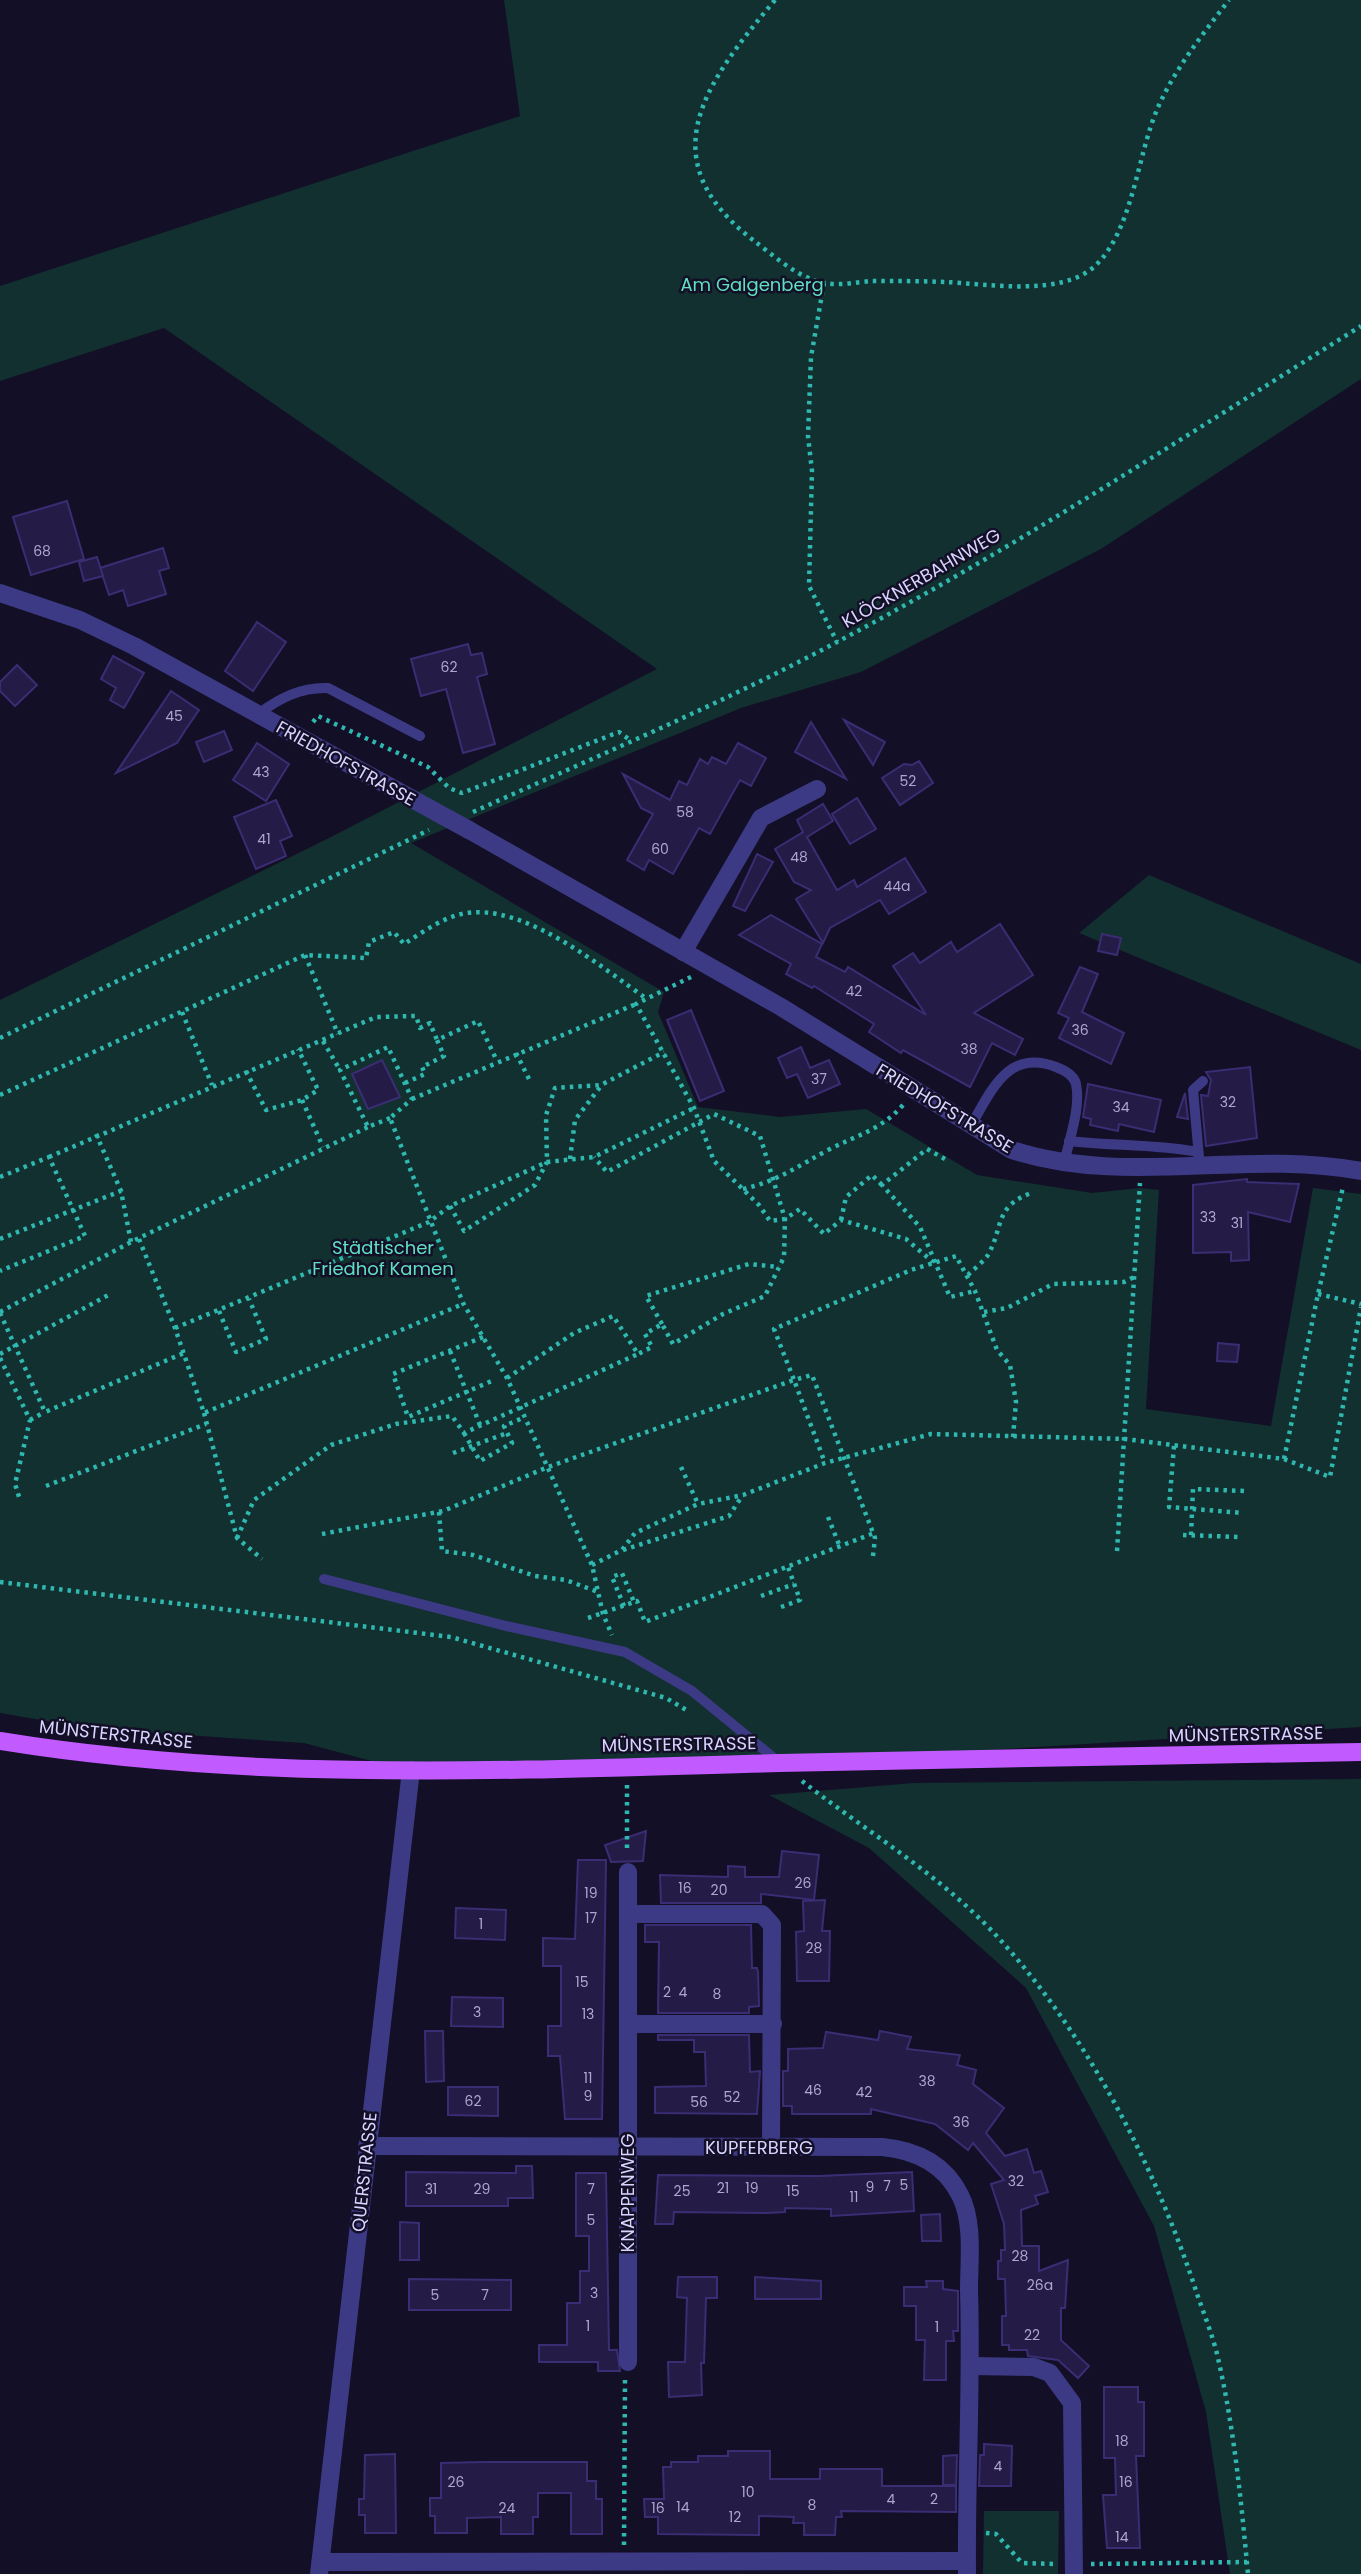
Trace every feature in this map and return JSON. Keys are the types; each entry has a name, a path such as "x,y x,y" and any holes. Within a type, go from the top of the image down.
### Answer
{"main road":[{"name":"MÜNSTERSTRASSE","path":"0,1741 80,1754 196,1764 411,1770 1361,1752"}],"street":[{"name":"FRIEDHOFSTRASSE","path":"0,593 80,620 300,737 433,821 471,821 683,952 845,1045 914,1092 1012,1150 1064,1164 1140,1168 1199,1159 1355,1170"},
{"path":"683,952 761,818 817,789"},
{"name":"QUERSTRASSE","path":"320,2568 411,1770"},
{"name":"KNAPPENWEG","path":"628,1872 628,2362"},
{"path":"628,1914 762,1914 772,1925 771,2147"},
{"path":"628,2024 773,2024"},
{"name":"KUPFERBERG","path":"367,2146 771,2147 902,2149 918,2154 947,2176 966,2208 971,2366 967,2567"},
{"path":"971,2366 1034,2367 1050,2373 1072,2403 1074,2569"},
{"path":"320,2568 624,2561 967,2567"}],"lane":[{"path":"258,714 278,699 312,688 328,688 420,736"},
{"path":"970,1127 1009,1069 1033,1062 1046,1063 1073,1077 1076,1085 1076,1107 1064,1164"},
{"path":"1199,1159 1193,1090 1203,1081"},
{"path":"1069,1141 1177,1148 1199,1159"},
{"path":"324,1579 506,1626 625,1652 692,1692 780,1763"}],"path":[{"path":"775,0 739,43 705,96 694,146 701,182 730,222 786,265 824,283 898,281 1033,288 1064,281 1094,267 1116,238 1158,108 1178,67 1229,0"},
{"path":"824,283 811,357 808,436 812,471 808,586 838,642"},
{"name":"KLÖCKNERBAHNWEG","path":"471,821 838,642 1054,517 1361,326"},
{"path":"300,737 318,716 428,767 449,788 462,793 619,732 631,741"},
{"path":"0,1038 433,821"},
{"path":"0,1095 305,955 366,958 369,942 394,932 404,944 442,921 467,913 507,916 548,933 648,999"},
{"path":"305,955 338,1034"},
{"path":"44,1412 0,1313 131,1242 323,1147 390,1118 412,1099 648,999 709,966"},
{"path":"636,1004 694,1108 714,1161 770,1221 785,1219 800,1209 824,1234 841,1220 846,1196 872,1175 920,1227 933,1263 950,1297 975,1291"},
{"path":"182,1012 212,1085"},
{"path":"0,1177 376,1017 416,1016 420,1028 430,1023 444,1056 422,1067 425,1074 405,1083"},
{"path":"437,1040 478,1021 497,1061"},
{"path":"323,1041 368,1126"},
{"path":"340,1070 388,1047 412,1099"},
{"path":"246,1071 266,1110 302,1100 318,1090 298,1049"},
{"path":"450,1206 464,1231 535,1185 547,1162 546,1115 555,1088 601,1085 664,1052"},
{"path":"516,1053 531,1083"},
{"path":"570,1159 575,1120 601,1085"},
{"path":"743,1190 773,1183 827,1151 887,1123 914,1092"},
{"path":"302,1100 323,1147"},
{"path":"175,1328 429,1222 450,1206 547,1162 594,1157 694,1108"},
{"path":"594,1157 607,1172 701,1124 715,1114 760,1136 785,1219 784,1257 765,1296 723,1314 673,1343 646,1296 749,1264 779,1266"},
{"path":"390,1118 463,1304 507,1378 592,1565 603,1613 612,1636 625,1652"},
{"path":"96,1134 121,1191 131,1242"},
{"path":"882,1185 927,1149 945,1158"},
{"path":"0,1270 85,1236 49,1157"},
{"path":"1116,1551 1140,1168"},
{"path":"1284,1459 1318,1294 1355,1170"},
{"path":"0,1239 121,1191"},
{"path":"968,1275 988,1255 999,1222 1011,1201 1031,1193"},
{"path":"841,1220 906,1239 933,1263"},
{"path":"139,1239 175,1328 204,1413 237,1538 262,1559"},
{"path":"825,1463 774,1329 956,1256 975,1291 997,1350 1010,1365 1016,1402 1013,1437"},
{"path":"984,1312 1007,1308 1053,1284 1124,1282 1134,1277"},
{"path":"20,1500 16,1484 30,1420 0,1356 15,1343 112,1293"},
{"path":"622,1550 635,1533 698,1504 743,1496 825,1463 846,1460 931,1434 1125,1440 1284,1459 1330,1477 1361,1305 1318,1294"},
{"path":"219,1311 236,1352 266,1339 249,1299"},
{"path":"204,1413 463,1304"},
{"path":"507,1378 573,1333 613,1316 638,1354"},
{"path":"464,1433 652,1347 645,1334 662,1324"},
{"path":"483,1337 393,1374 408,1416 494,1380"},
{"path":"450,1351 480,1426"},
{"path":"30,1420 184,1353"},
{"path":"322,1534 333,1529 439,1512 548,1468 812,1375 874,1533 873,1556"},
{"path":"237,1538 254,1500 331,1445 396,1424 452,1416 480,1461 512,1443 504,1426 525,1417"},
{"path":"46,1486 206,1424"},
{"path":"453,1452 508,1433"},
{"path":"1175,1446 1169,1507 1243,1513"},
{"path":"681,1467 698,1504"},
{"path":"1191,1535 1193,1489 1245,1491"},
{"path":"592,1565 622,1550 729,1516 743,1496"},
{"path":"439,1512 442,1551 473,1555 535,1576 566,1580 599,1592"},
{"path":"828,1517 840,1547"},
{"path":"588,1618 637,1601 645,1622 874,1533"},
{"path":"1183,1535 1238,1537"},
{"path":"782,1607 800,1600 788,1567"},
{"path":"624,1606 612,1577 622,1573 634,1602"},
{"path":"0,1582 451,1637 666,1698 700,1718"},
{"path":"761,1596 794,1584"},
{"path":"780,1763 929,1875 993,1933 1057,2014 1108,2093 1156,2181 1216,2353 1239,2478 1248,2574"},
{"path":"627,1807 628,1872"},
{"path":"624,2561 624,2383 628,2362"},
{"path":"968,2533 996,2533 1022,2563 1074,2569 1247,2562"}],"green space":[{"path":"504,0 1361,0 1361,379 1101,549 861,672 741,708 411,843 664,992 658,1012 698,1107 780,1117 866,1109 977,1175 1092,1193 1140,1188 1159,1190 1146,1409 1271,1426 1313,1188 1361,1194 1361,1727 908,1755 398,1768 304,1743 93,1729 0,1713 0,1000 329,838 657,669 164,328 0,381 0,286 520,116"},
{"path":"1149,875 1361,964 1361,1050 1079,933"},
{"path":"1361,1779 1361,2574 1230,2574 1206,2412 1154,2226 1026,1988 869,1848 769,1795 914,1783"},
{"path":"984,2511 1059,2511 1058,2574 983,2574"}],"building":[{"path":"67,501 84,559 31,575 13,517"},
{"path":"163,548 169,568 159,571 166,594 128,606 123,590 109,595 100,568"},
{"path":"97,557 103,576 84,581 79,562"},
{"path":"257,622 286,642 253,691 225,671"},
{"path":"468,644 471,655 482,653 487,674 477,677 495,744 463,753 446,689 421,696 411,659"},
{"path":"113,656 144,673 124,708 110,700 116,688 101,679"},
{"path":"17,665 37,685 15,706 0,691 0,682"},
{"path":"171,691 199,710 177,743 116,773"},
{"path":"844,720 885,742 873,765"},
{"path":"811,722 846,779 795,752"},
{"path":"224,731 232,750 204,762 196,742"},
{"path":"257,743 289,764 266,801 233,780"},
{"path":"738,743 766,758 751,786 740,780 710,834 699,828 673,874 649,860 644,870 627,860 653,814 641,808 623,774 670,800 679,781 687,785 700,759 708,764 712,757 726,764"},
{"path":"919,761 933,783 900,805 882,778 904,764 912,765"},
{"path":"857,798 876,829 850,844 832,814"},
{"path":"276,800 292,836 280,841 286,856 256,869 234,817"},
{"path":"823,804 833,821 807,837 837,890 854,880 857,887 905,858 926,892 889,914 880,900 830,928 823,943 796,899 811,890 794,882 775,849 803,832 797,820"},
{"path":"757,854 773,862 745,911 733,906"},
{"path":"771,915 822,944 816,957 845,972 848,967 926,1015 893,966 913,953 920,963 951,942 957,952 1000,924 1033,975 974,1013 1023,1039 1015,1055 992,1043 970,1087 903,1050 901,1053 869,1032 874,1024 814,986 812,988 786,974 791,964 739,935"},
{"path":"1102,934 1121,938 1117,955 1098,951"},
{"path":"1080,967 1098,974 1082,1012 1124,1033 1111,1064 1059,1038 1069,1018 1058,1013"},
{"path":"691,1010 724,1091 700,1101 667,1020"},
{"path":"801,1047 810,1068 829,1060 840,1084 808,1098 797,1074 787,1078 778,1058"},
{"path":"382,1060 400,1097 368,1109 352,1074"},
{"path":"1250,1067 1257,1138 1206,1146 1201,1095 1208,1096 1211,1080 1206,1072"},
{"path":"1088,1084 1161,1100 1154,1132 1119,1124 1118,1131 1090,1125 1091,1119 1083,1117"},
{"path":"1185,1093 1188,1119 1177,1117"},
{"path":"1247,1179 1247,1182 1299,1184 1290,1222 1248,1212 1249,1260 1231,1261 1231,1252 1193,1253 1193,1185"},
{"path":"1218,1343 1239,1345 1237,1362 1217,1361"},
{"path":"646,1831 643,1861 611,1862 605,1845"},
{"path":"782,1851 819,1855 814,1900 761,1894 761,1903 661,1903 660,1875 728,1877 728,1866 745,1867 745,1877 779,1877"},
{"path":"578,1860 606,1860 602,2119 565,2119 560,2056 548,2056 548,2026 561,2026 561,1966 543,1966 543,1938 575,1939"},
{"path":"825,1900 822,1931 830,1931 829,1981 797,1981 796,1932 804,1931 803,1901"},
{"path":"456,1908 506,1910 505,1940 455,1938"},
{"path":"645,1925 751,1925 752,1968 757,1968 758,1972 759,2006 749,2007 749,2013 658,2013 659,1942 645,1942"},
{"path":"452,1997 503,1998 503,2027 451,2026"},
{"path":"425,2031 443,2031 444,2081 426,2082"},
{"path":"880,2031 911,2037 907,2049 960,2055 957,2065 976,2070 973,2084 1004,2108 986,2133 1005,2156 1027,2149 1034,2173 1041,2171 1048,2192 1035,2196 1038,2204 1021,2210 1022,2246 1039,2246 1039,2271 1068,2260 1065,2308 1061,2308 1061,2340 1089,2366 1078,2378 1058,2360 1028,2356 1027,2350 1009,2350 1009,2345 1002,2345 1002,2316 1006,2316 1005,2279 998,2279 998,2261 1001,2261 1001,2250 1005,2250 1004,2224 991,2184 1004,2180 973,2143 968,2150 935,2124 871,2109 871,2114 792,2114 792,2106 783,2106 783,2071 788,2071 788,2049 823,2048 826,2032 878,2040"},
{"path":"658,2035 749,2035 750,2072 760,2071 757,2114 655,2113 655,2087 706,2086 705,2052 694,2052 694,2040 658,2040"},
{"path":"448,2087 498,2087 498,2116 448,2115"},
{"path":"516,2166 532,2166 533,2198 508,2198 508,2206 406,2206 406,2172 516,2173"},
{"path":"912,2172 914,2211 831,2216 831,2209 785,2208 785,2212 766,2213 674,2212 673,2224 655,2224 658,2175 819,2176"},
{"path":"576,2173 606,2173 609,2350 617,2350 620,2371 598,2371 598,2362 539,2362 539,2345 567,2345 567,2303 580,2303 580,2271 589,2271 589,2236 576,2236"},
{"path":"940,2214 941,2241 922,2241 921,2215"},
{"path":"400,2222 419,2223 419,2260 400,2260"},
{"path":"678,2277 717,2277 717,2298 706,2298 704,2363 701,2363 702,2395 669,2397 668,2362 685,2362 687,2298 677,2297"},
{"path":"755,2277 821,2281 821,2299 755,2299"},
{"path":"409,2279 511,2280 511,2310 409,2310"},
{"path":"926,2281 943,2281 943,2289 958,2291 958,2331 953,2331 954,2341 946,2341 946,2380 924,2380 925,2340 916,2340 916,2306 904,2306 904,2287 927,2287"},
{"path":"1104,2387 1138,2387 1138,2402 1144,2402 1144,2456 1136,2456 1140,2548 1107,2548 1103,2495 1116,2495 1115,2458 1104,2458"},
{"path":"984,2444 1012,2446 1011,2486 979,2486 980,2455 984,2455"},
{"path":"728,2451 770,2451 770,2479 820,2479 820,2469 882,2469 882,2486 956,2486 956,2512 841,2511 842,2517 836,2517 835,2535 804,2535 804,2523 793,2523 794,2517 759,2516 759,2535 658,2534 658,2517 645,2517 644,2499 664,2499 663,2467 671,2467 671,2462 698,2462 698,2456 728,2456"},
{"path":"395,2454 396,2533 365,2533 365,2515 359,2515 359,2499 364,2499 365,2455"},
{"path":"957,2455 956,2485 943,2485 943,2456"},
{"path":"587,2462 587,2481 596,2481 596,2499 602,2499 602,2534 571,2534 571,2493 538,2493 538,2517 533,2517 533,2534 501,2534 501,2517 467,2518 467,2533 435,2533 435,2516 430,2516 430,2498 441,2498 441,2463"}],"park label":[{"name":"Am Galgenberg","path":"752,284"},
{"name":"Städtischer Friedhof Kamen","path":"383,1257"}]}
